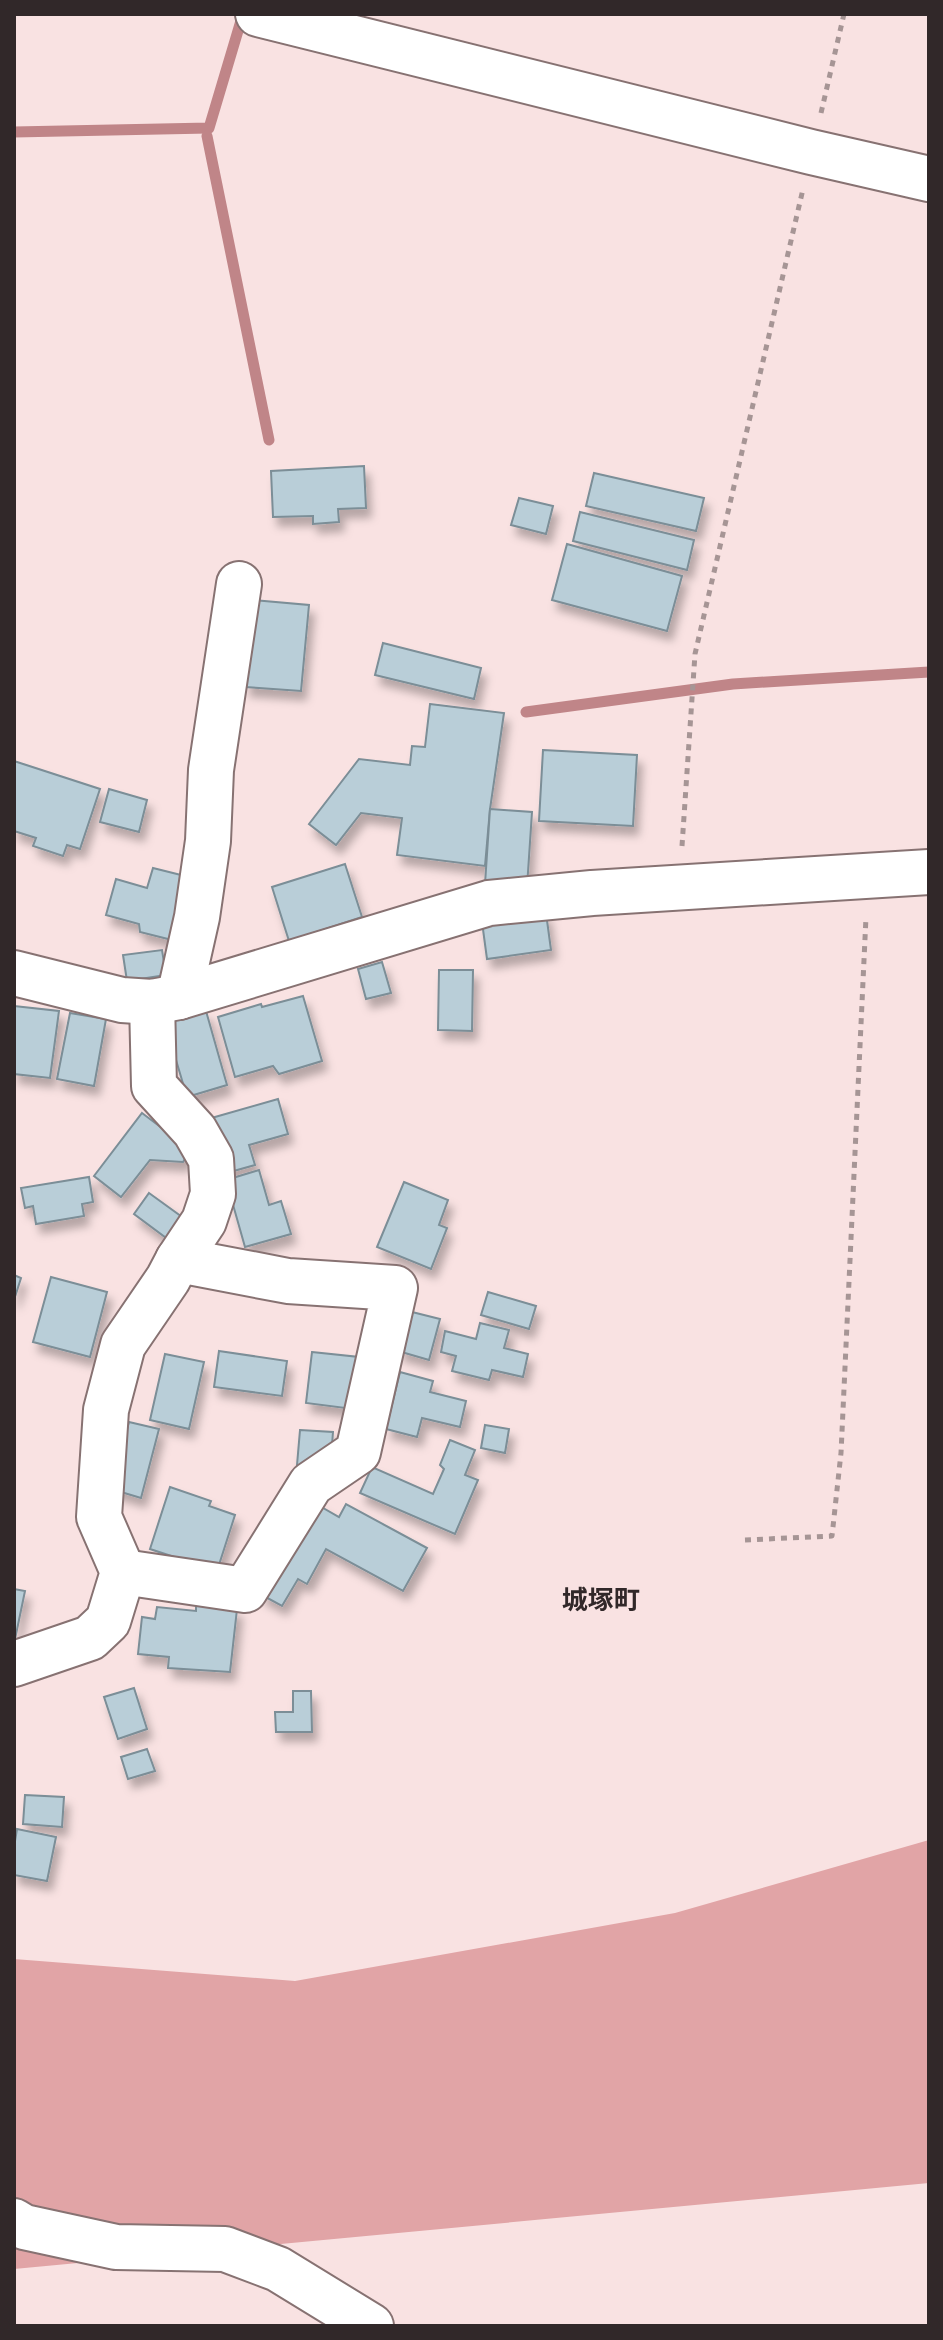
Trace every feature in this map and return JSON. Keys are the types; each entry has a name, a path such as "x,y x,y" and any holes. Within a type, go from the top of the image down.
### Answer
{"street":[{"path":"258,14 929,179"},
{"path":"14,1664 90,1638 108,1621 123,1572 99,1517 106,1410 123,1345 204,1221 213,1194 211,1159 195,1131 154,1086 165,999 197,917 206,857 211,770 239,584"},
{"path":"14,973 122,1000 165,999 489,903 592,893 929,872"},
{"path":"123,1572 245,1590 311,1484 358,1452 395,1288 288,1281 178,1260"},
{"path":"14,2221 24,2227 116,2247 225,2249 278,2269 371,2326"}],"path":[{"path":"680,887 695,654 844,14"},
{"path":"745,1540 832,1536 841,1453 868,876"}],"shaded area":[{"path":"929,1840 929,2183 14,2269 14,1959 295,1981 675,1913"}],"building":[{"path":"364,466 366,508 338,509 339,522 313,524 313,516 273,517 271,471"},
{"path":"594,473 704,498 696,531 586,506"},
{"path":"519,498 553,506 546,534 511,525"},
{"path":"580,512 694,540 687,570 573,541"},
{"path":"567,544 682,576 667,631 552,600"},
{"path":"253,600 309,605 301,691 245,687"},
{"path":"383,643 481,668 474,699 375,675"},
{"path":"430,704 504,713 485,866 397,855 402,818 361,813 336,845 309,824 359,759 410,765 412,746 425,747"},
{"path":"543,750 637,755 633,826 539,821"},
{"path":"14,761 100,789 80,849 67,845 63,856 33,846 36,838 14,831"},
{"path":"109,789 147,800 139,832 100,822"},
{"path":"490,809 532,812 527,887 485,884"},
{"path":"345,864 362,917 289,941 272,887"},
{"path":"153,868 189,877 172,940 140,932 139,924 106,915 116,879 147,888"},
{"path":"546,913 551,950 487,959 482,922"},
{"path":"162,950 166,975 127,981 123,955"},
{"path":"382,962 391,993 366,999 358,969"},
{"path":"439,970 473,970 472,1031 438,1030"},
{"path":"303,996 322,1061 279,1074 273,1066 235,1077 218,1017"},
{"path":"14,1006 59,1011 50,1078 14,1074"},
{"path":"206,1011 227,1085 187,1097 165,1023"},
{"path":"70,1013 106,1019 94,1086 57,1079"},
{"path":"278,1099 288,1134 249,1145 255,1165 223,1174 208,1119"},
{"path":"142,1113 191,1150 183,1162 150,1160 121,1197 94,1176"},
{"path":"259,1170 269,1205 281,1201 291,1234 245,1247 226,1180"},
{"path":"89,1177 93,1202 82,1204 84,1216 36,1224 33,1206 25,1208 21,1188"},
{"path":"404,1182 448,1200 439,1225 447,1228 431,1269 377,1247"},
{"path":"149,1193 189,1222 173,1243 134,1214"},
{"path":"14,1275 21,1278 14,1300"},
{"path":"51,1277 107,1292 90,1357 33,1342"},
{"path":"488,1292 536,1306 529,1329 481,1315"},
{"path":"408,1311 440,1319 429,1360 398,1351"},
{"path":"480,1323 509,1330 504,1348 528,1354 523,1377 492,1370 489,1380 452,1371 456,1356 441,1352 445,1331 476,1339"},
{"path":"219,1351 287,1361 282,1396 214,1387"},
{"path":"312,1352 359,1357 353,1409 306,1403"},
{"path":"165,1354 204,1362 189,1429 150,1420"},
{"path":"400,1372 433,1381 430,1392 466,1401 460,1427 422,1418 417,1437 386,1429"},
{"path":"129,1422 159,1429 141,1498 111,1489"},
{"path":"485,1425 509,1429 505,1453 481,1448"},
{"path":"300,1430 333,1432 331,1458 312,1466 297,1465"},
{"path":"450,1440 475,1450 465,1475 478,1480 455,1534 360,1493 372,1467 433,1494 444,1469 440,1465"},
{"path":"170,1487 211,1501 209,1506 235,1515 217,1571 150,1549"},
{"path":"311,1501 339,1517 346,1504 427,1548 403,1591 326,1549 307,1584 298,1579 282,1606 260,1594"},
{"path":"14,1589 25,1591 14,1644"},
{"path":"196,1604 237,1609 230,1672 168,1668 169,1657 138,1654 142,1617 155,1619 157,1607 196,1611"},
{"path":"134,1688 147,1729 118,1739 104,1697"},
{"path":"293,1691 311,1691 312,1732 276,1732 275,1712 293,1712"},
{"path":"147,1749 155,1771 128,1779 121,1757"},
{"path":"25,1795 64,1797 62,1827 23,1824"},
{"path":"17,1829 56,1837 47,1881 14,1875"}],"waterway":[{"path":"14,132 209,128 243,14"},
{"path":"207,136 269,440"},
{"path":"526,712 733,684 929,672"}],"district":[{"name":"城塚町","path":"601,1600"}]}
